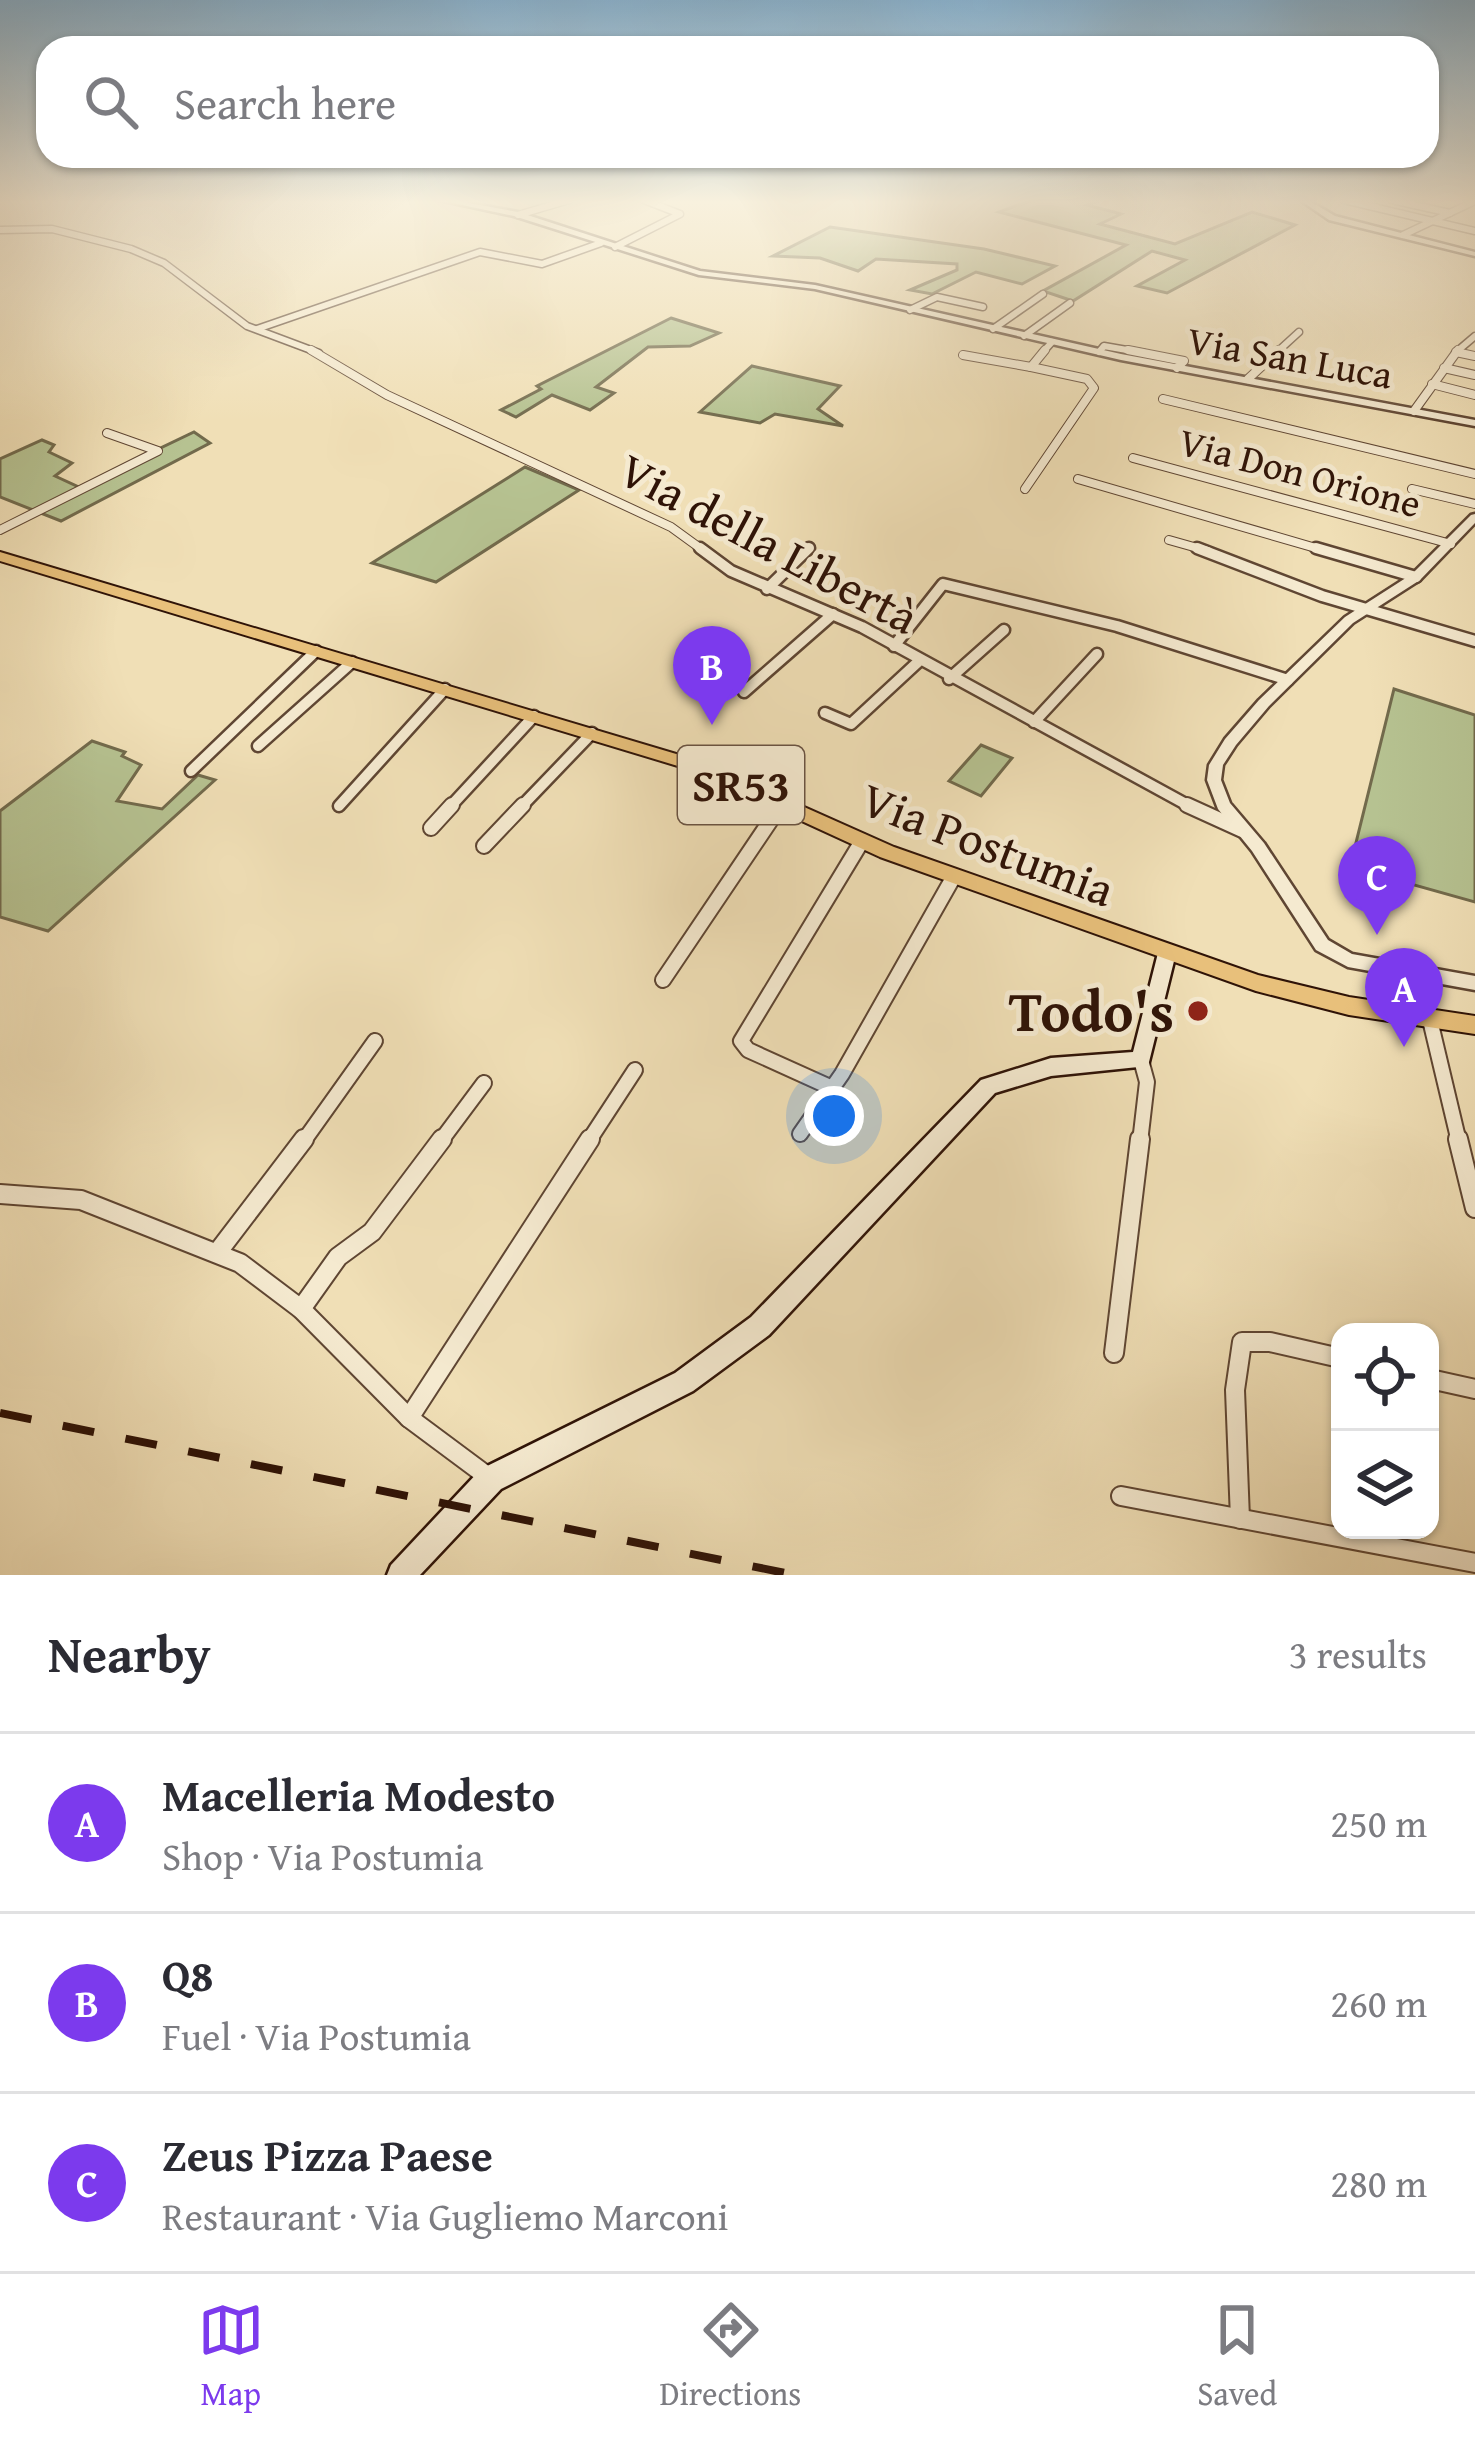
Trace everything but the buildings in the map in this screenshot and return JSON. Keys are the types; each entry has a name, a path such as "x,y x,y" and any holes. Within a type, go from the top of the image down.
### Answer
{"main road":[{"name":"Via Postumia","path":"0,556 697,766 953,878 1285,991 1475,1025"},
{"path":"401,1575 490,1479 684,1382 760,1326 988,1086 1051,1066 1141,1060 1167,953"}],"street":[{"name":"Via della Libertà","path":"178,274 256,329 323,355 387,394 671,527 731,571 833,614 1156,791 1243,831"},
{"path":"256,329 420,274"},
{"name":"Via San Luca","path":"704,274 800,284 1052,342 1475,423"},
{"path":"993,329 1043,294"},
{"path":"910,310 924,297 983,307"},
{"path":"1024,336 1070,303"},
{"path":"1248,379 1299,332"},
{"path":"1101,349 1116,335"},
{"path":"1414,411 1456,352 1475,336"},
{"path":"1031,367 1052,342"},
{"path":"1181,364 1194,350"},
{"path":"1456,352 1475,356"},
{"path":"963,355 1095,383 1025,489"},
{"path":"1444,368 1475,375"},
{"path":"1432,384 1475,395"},
{"path":"1163,399 1475,474"},
{"path":"0,530 158,452 107,433"},
{"name":"Via Don Orione","path":"1133,458 1451,544"},
{"path":"1078,479 1416,577"},
{"path":"1412,489 1475,505"},
{"path":"1475,517 1416,577 1365,610 1288,680 1230,742 1216,765 1214,780 1223,805 1258,847 1316,939 1348,960 1475,982"},
{"path":"1169,540 1233,558 1365,610 1475,641"},
{"path":"767,589 809,548"},
{"path":"894,646 943,584 1077,612 1288,680"},
{"path":"744,692 833,614"},
{"path":"949,679 1004,630"},
{"path":"190,771 316,651"},
{"path":"1034,722 1097,654"},
{"path":"258,746 352,662"},
{"path":"825,713 851,724 919,662"},
{"path":"339,806 445,689"},
{"path":"430,828 534,716"},
{"path":"484,846 592,733"},
{"path":"663,980 782,803"},
{"path":"832,1088 748,1050 740,1041 862,841"},
{"path":"800,1134 832,1088 953,878"},
{"path":"1430,1020 1475,1208"},
{"path":"217,1253 298,1152 312,1123 375,1041"},
{"path":"1114,1353 1147,1082 1141,1060"},
{"path":"409,1418 635,1070"},
{"path":"301,1309 338,1257 372,1232 484,1083"},
{"path":"0,1194 81,1200 240,1263 301,1309 409,1418 490,1479"},
{"path":"1240,1519 1235,1390 1241,1342 1270,1342 1331,1356"},
{"path":"1439,1381 1475,1389"},
{"path":"1121,1496 1475,1563"}],"green space":[{"path":"949,274 973,274 932,294 910,290"},
{"path":"982,274 1041,274 1022,284"},
{"path":"1075,274 1116,274 1073,301 1043,291"},
{"path":"1160,274 1204,274 1167,293 1137,286"},
{"path":"671,318 719,333 690,346 648,347 596,387 614,393 590,410 552,395 516,417 501,410 541,389 537,386"},
{"path":"752,366 840,386 818,409 843,426 775,414 760,423 700,412"},
{"path":"194,432 210,443 61,521 0,497 0,459 42,440 54,445 49,452 72,463 55,476 79,487"},
{"path":"525,467 579,490 436,582 372,563"},
{"path":"1394,689 1475,715 1475,902 1350,867"},
{"path":"92,741 125,752 122,756 141,765 117,801 162,809 198,775 215,780 48,931 0,917 0,811"},
{"path":"981,745 1012,758 981,796 949,781"}],"railway":[{"path":"0,1413 795,1575"}],"place":[{"name":"Q8","path":"712,725"},
{"name":"Zeus Pizza Paese","path":"1377,935"},
{"name":"Todo's","path":"1198,1011"},
{"name":"Macelleria Modesto","path":"1404,1047"}]}
